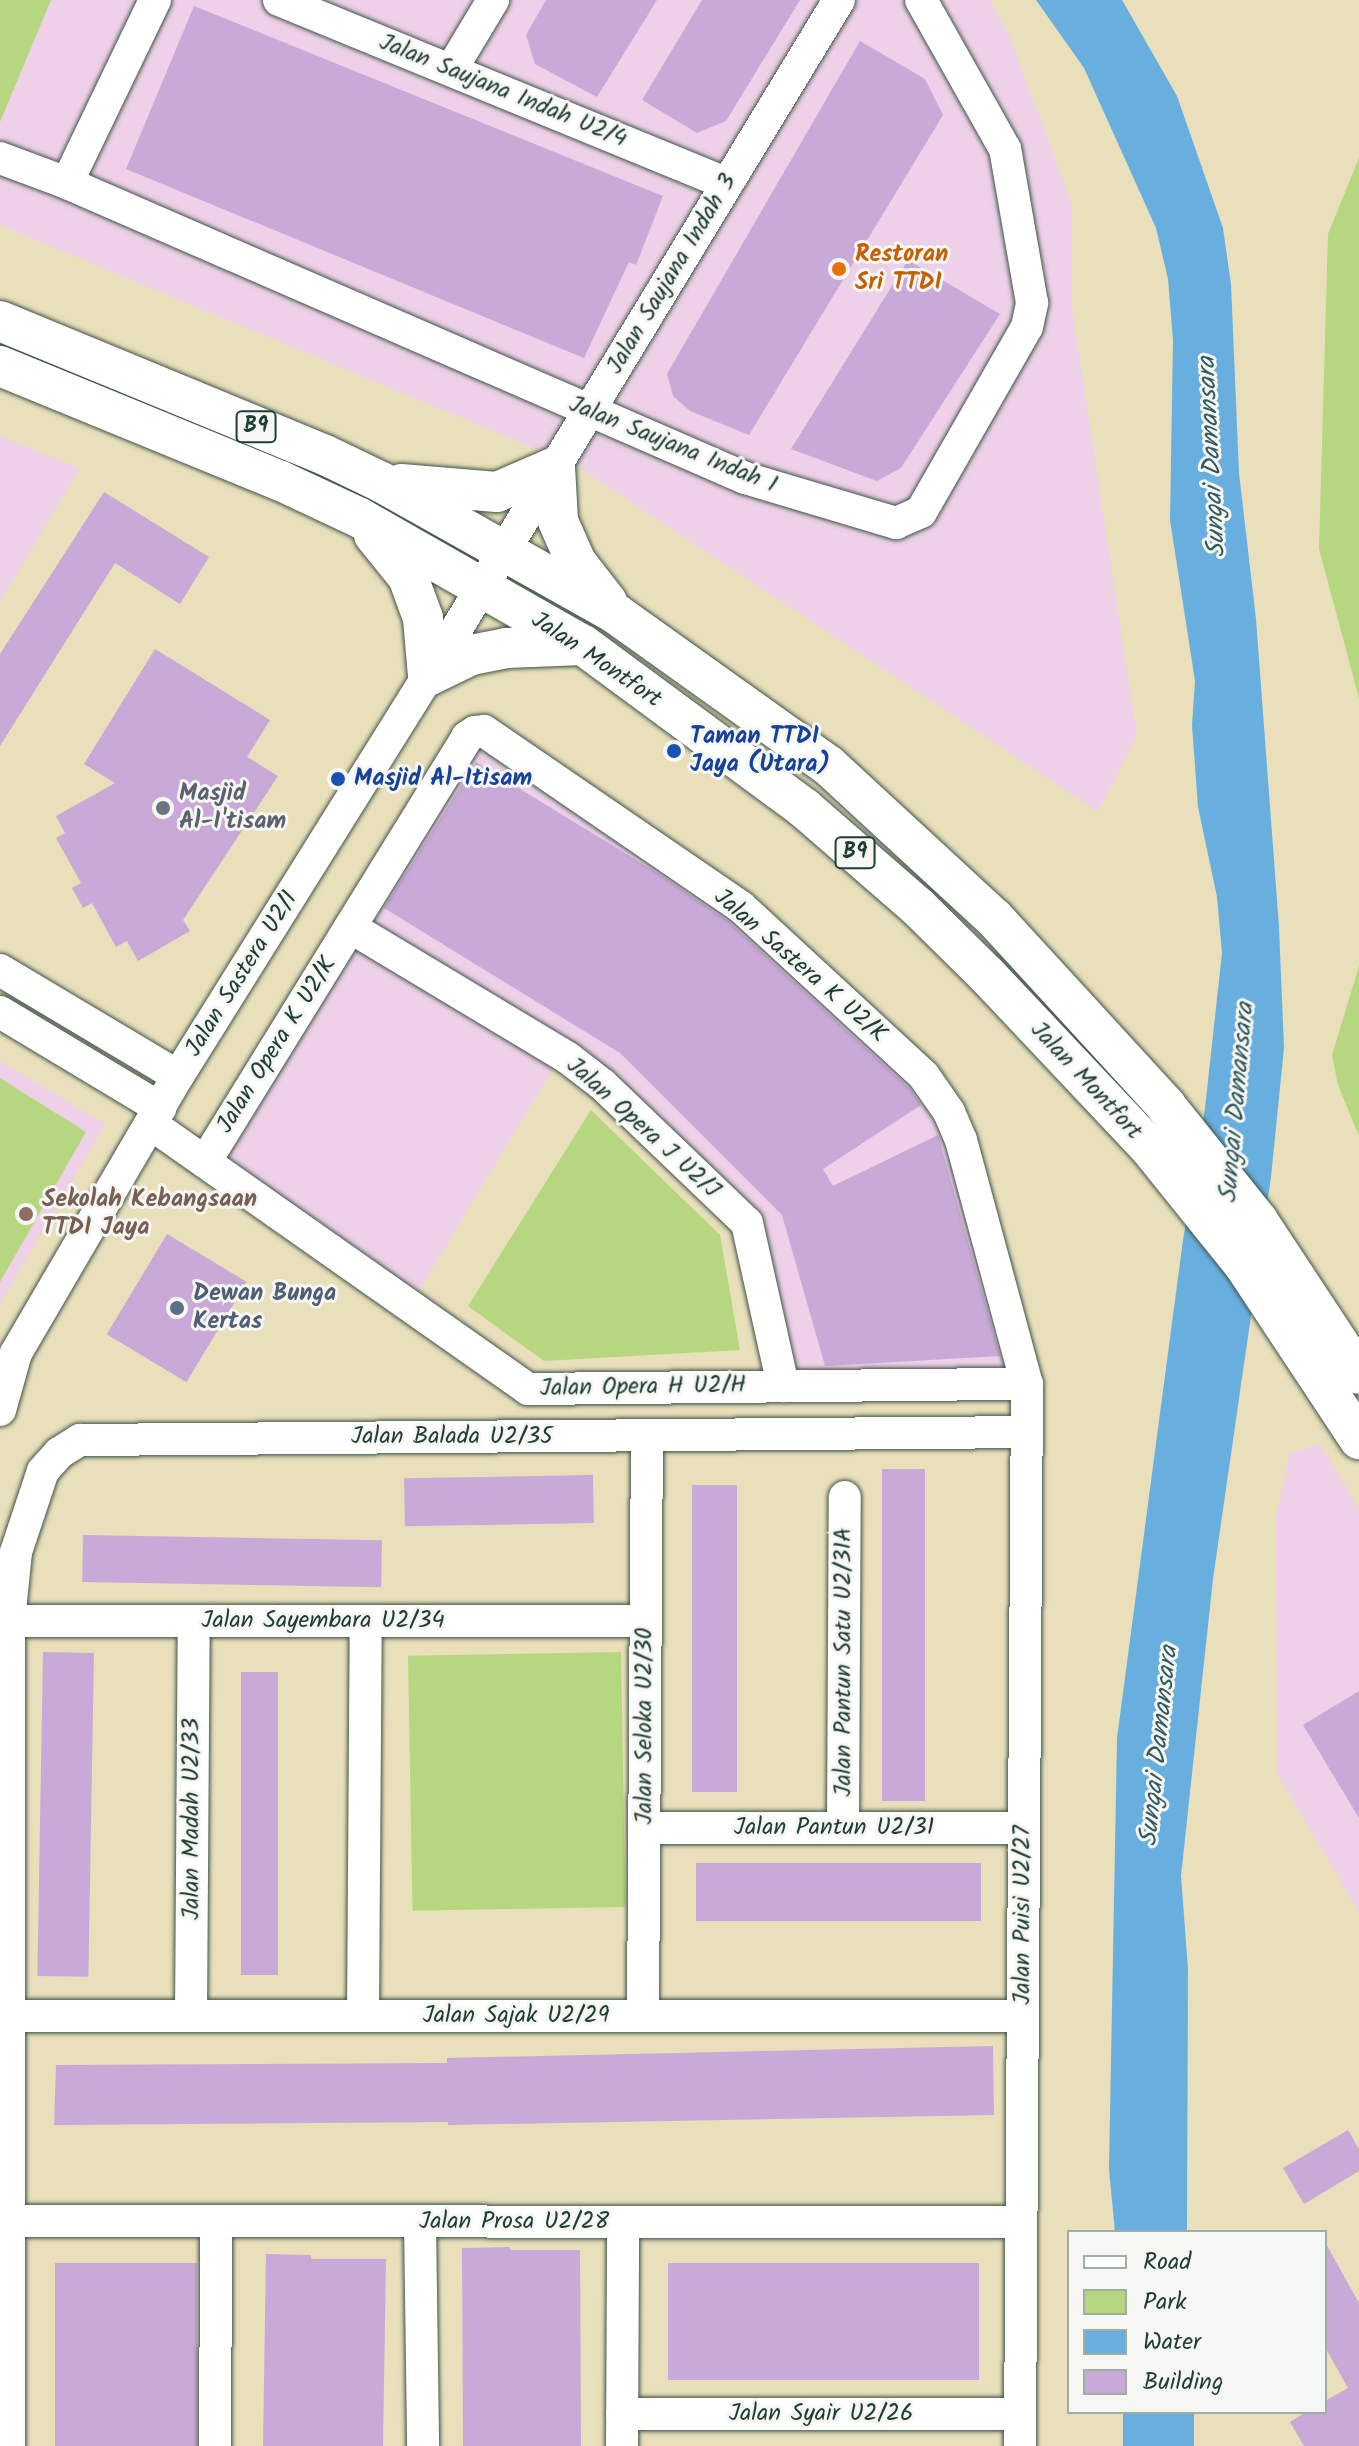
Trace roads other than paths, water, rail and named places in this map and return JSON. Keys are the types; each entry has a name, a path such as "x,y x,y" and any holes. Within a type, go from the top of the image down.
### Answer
{"main road":[{"path":"0,305 38,337"},
{"name":"Jalan Montfort","path":"0,321 311,449 381,482 616,614 828,765 994,918 1166,1106 1258,1221 1346,1375 1359,1439"},
{"name":"Jalan Montfort","path":"0,366 281,481 360,518 583,645 804,808 918,907 1099,1094 1150,1148 1244,1265 1346,1375"},
{"path":"381,482 497,492 555,467 558,521 576,562 616,614"},
{"path":"360,518 408,577 423,618 428,676 471,655 506,648 583,645"}],"street":[{"path":"67,183 155,0"},
{"name":"Jalan Saujana Indah U2/4","path":"279,0 727,184"},
{"path":"451,70 493,0"},
{"name":"Jalan Saujana Indah 3","path":"505,549 839,0"},
{"name":"Jalan Saujana Indah 1","path":"0,158 67,183 588,412 760,483 896,523 921,512 1027,327 1032,303 1005,149 921,0"},
{"name":"Jalan Sastera U2/1","path":"0,1410 16,1353 178,1076 505,549"},
{"name":"Jalan Sastera K U2/K","path":"350,927 467,737 484,731 741,907 924,1076 949,1112 961,1140 1027,1384"},
{"name":"Jalan Opera K U2/K","path":"205,1162 350,927"},
{"name":"Jalan Opera J U2/J","path":"350,927 568,1058 603,1085 747,1223 783,1386"},
{"path":"0,970 178,1076"},
{"name":"Jalan Opera H U2/H","path":"0,1012 155,1116 205,1162 528,1389 1027,1384"},
{"name":"Jalan Puisi U2/27","path":"1020,2446 1027,1384"},
{"name":"Jalan Balada U2/35","path":"9,2446 7,2221 10,2016 5,1621 16,1552 43,1471 59,1453 80,1440 1026,1432"},
{"name":"Jalan Seloka U2/30","path":"643,2016 647,1435"},
{"name":"Jalan Pantun Satu U2/31A","path":"843,1828 845,1497"},
{"name":"Jalan Sayembara U2/34","path":"5,1621 646,1621"},
{"name":"Jalan Madah U2/33","path":"191,2016 194,1621"},
{"path":"363,2016 366,1621"},
{"name":"Jalan Pantun U2/31","path":"644,1828 1024,1828"},
{"name":"Jalan Sajak U2/29","path":"10,2016 1022,2016"},
{"name":"Jalan Prosa U2/28","path":"7,2221 1021,2222"},
{"path":"215,2446 216,2221"},
{"path":"420,2222 423,2446"},
{"path":"622,2446 623,2222"},
{"name":"Jalan Syair U2/26","path":"622,2414 1020,2414"}],"water":[{"name":"Sungai Damansara","path":"1036,0 1122,0 1177,96 1223,228 1231,284 1239,473 1256,619 1279,927 1284,1048 1271,1177 1213,1579 1181,1876 1188,1969 1187,2230 1115,2230 1109,2169 1117,1738 1183,1240 1205,1108 1222,953 1217,897 1198,807 1192,725 1195,681 1170,520 1173,340 1168,279 1156,228 1084,68"},
{"path":"1123,2414 1194,2414 1194,2446 1123,2446"}],"place":[{"name":"Restoran Sri TTDI","path":"839,269"},
{"name":"Taman TTDI Jaya (Utara)","path":"674,751"},
{"name":"Masjid Al-Itisam","path":"338,779"},
{"name":"Masjid Al-I'tisam","path":"163,808"},
{"name":"Sekolah Kebangsaan TTDI Jaya","path":"26,1214"},
{"name":"Dewan Bunga Kertas","path":"177,1308"}]}
